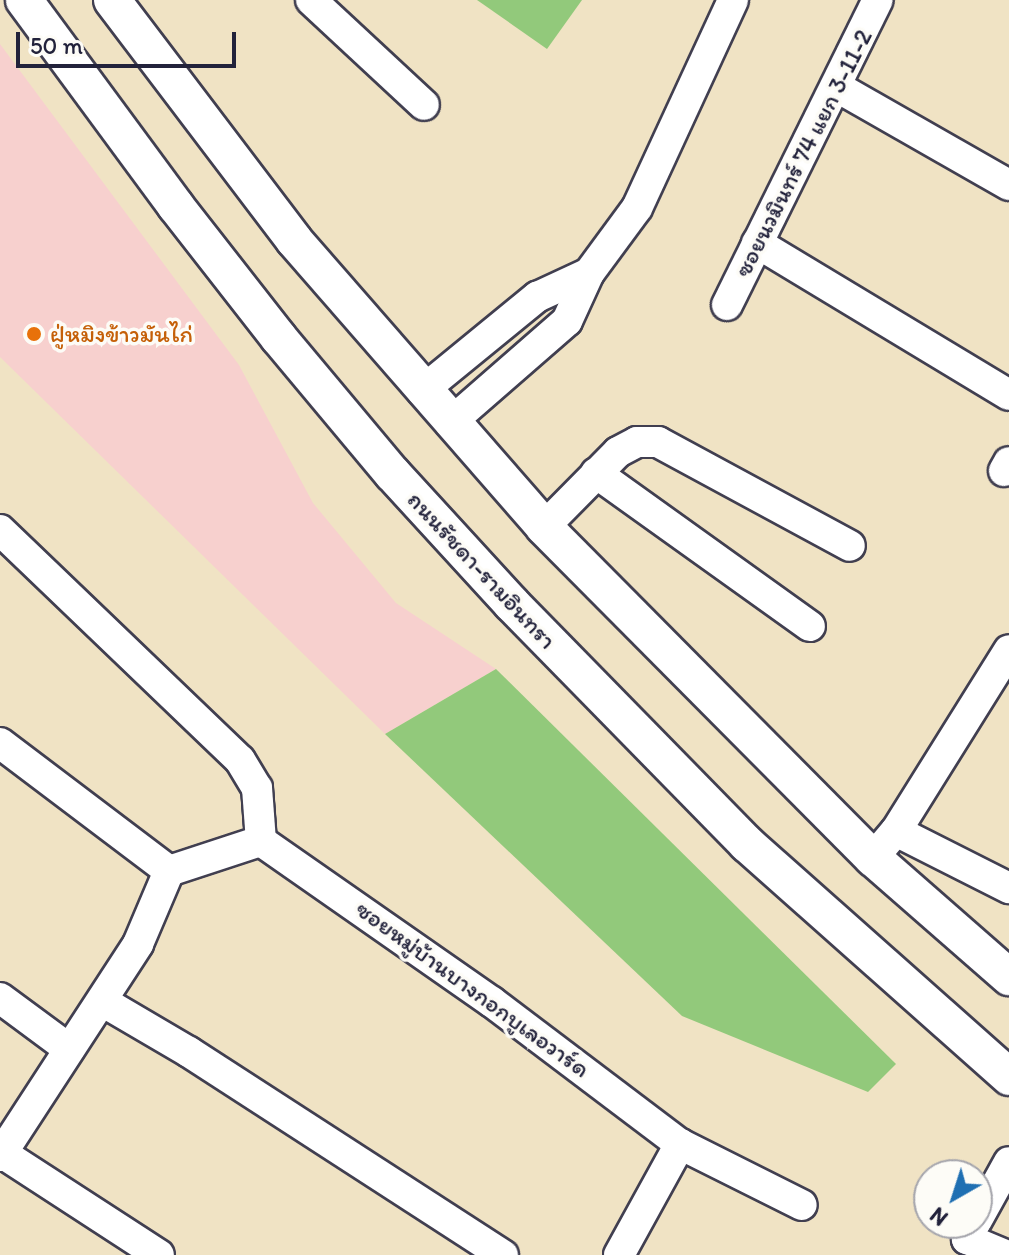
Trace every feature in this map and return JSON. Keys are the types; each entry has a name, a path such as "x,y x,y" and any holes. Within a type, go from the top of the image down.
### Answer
{"main road":[{"name":"ถนนรัชดา-รามอินทรา","path":"24,0 166,194 279,338 392,473 632,730 747,844 1009,1077"},
{"path":"112,0 294,240 422,391 544,527 666,655 873,858 1009,977"}],"street":[{"path":"311,0 424,105"},
{"path":"450,423 567,321 589,273 637,208 733,0"},
{"name":"ซอยนวมินทร์ 74 แยก 3-11-2","path":"727,305 878,0"},
{"path":"837,87 1009,185"},
{"path":"757,243 1009,395"},
{"path":"422,391 537,297 589,273"},
{"path":"544,527 618,452 637,442 658,442 850,546"},
{"path":"596,473 810,626"},
{"path":"0,530 240,760 257,788 261,841 169,871 138,944 1,1155 159,1255"},
{"path":"873,858 999,689 1009,650"},
{"path":"0,743 169,871"},
{"path":"896,831 1009,888"},
{"name":"ซอยหมู่บ้านบางกอกบูเลอวาร์ด","path":"261,841 492,1002 680,1144 802,1205"},
{"path":"0,998 69,1049"},
{"path":"102,1001 189,1052 503,1255"},
{"path":"619,1255 680,1144"},
{"path":"993,1192 1009,1162"},
{"path":"978,1239 1005,1255"}],"shaded area":[{"path":"0,44 239,365 313,503 396,603 496,669 385,734 0,357"}],"green space":[{"path":"477,0 582,0 547,49"},
{"path":"496,669 896,1064 868,1092 682,1016 385,734"}],"place":[{"name":"ฝู่หมิงข้าวมันไก่","path":"34,334"}]}
